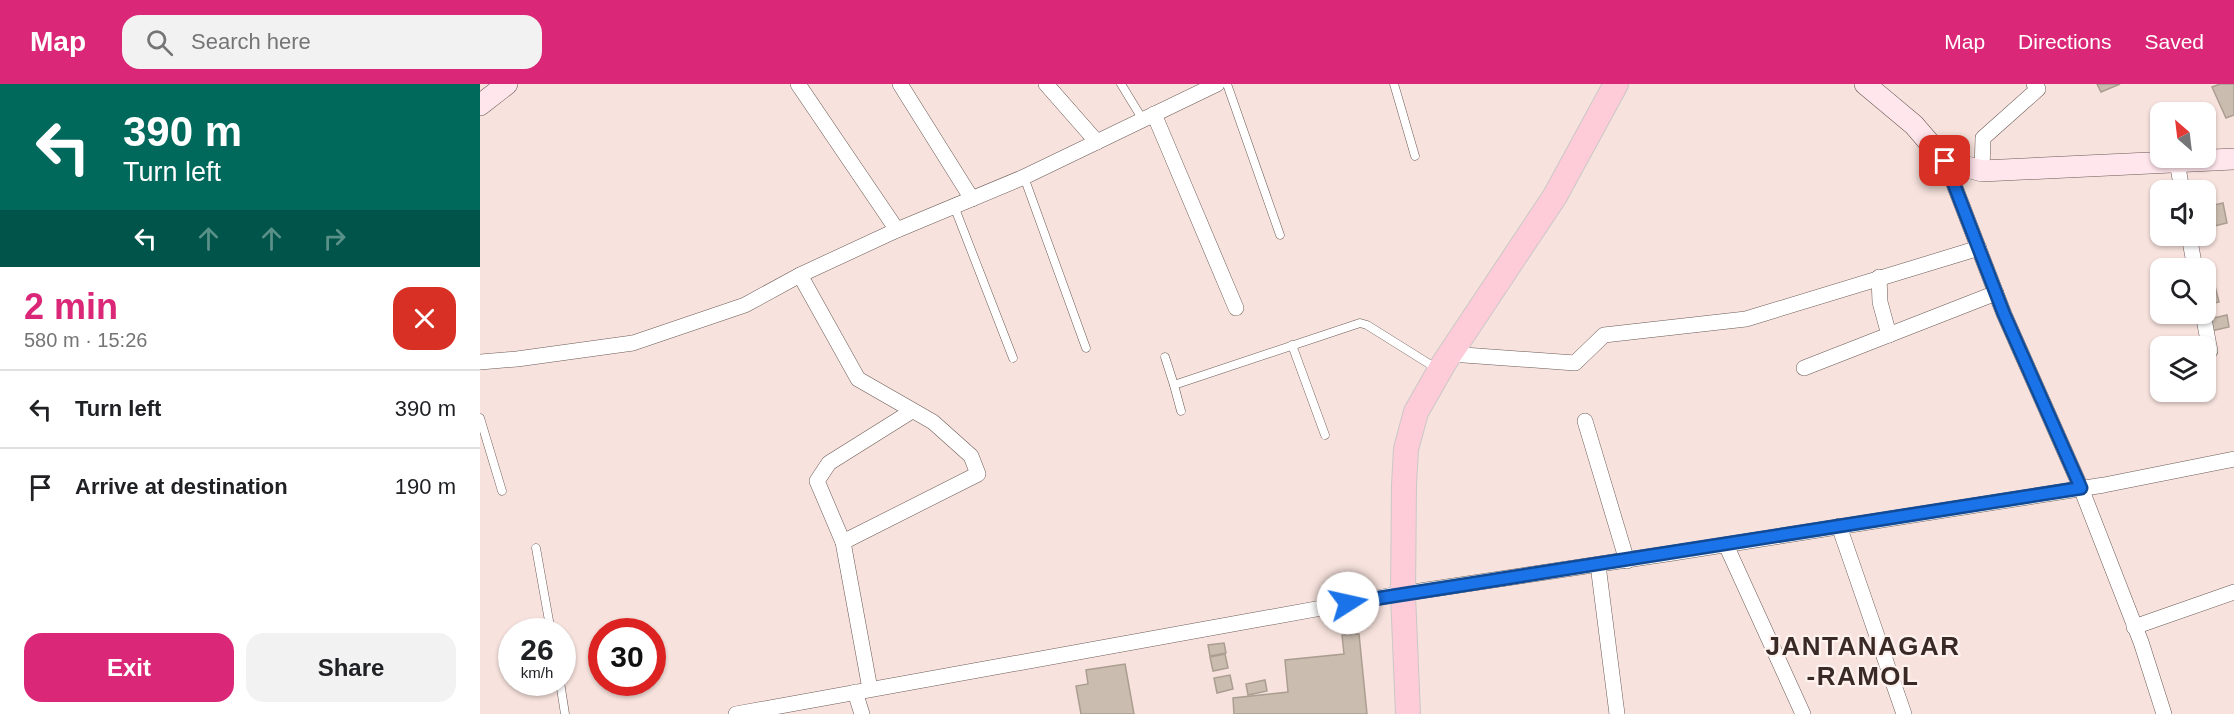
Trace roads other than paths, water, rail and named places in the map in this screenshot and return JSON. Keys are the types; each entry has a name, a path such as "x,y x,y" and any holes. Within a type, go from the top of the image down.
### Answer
{"main road":[{"path":"1398,714 1398,595 1406,449 1416,412 1440,360 1546,191 1605,84"},
{"path":"1440,360 1555,196 1616,84"},
{"path":"1398,595 1408,714"}],"street":[{"path":"480,105 507,84"},
{"path":"798,84 897,230"},
{"path":"900,84 972,199"},
{"path":"1046,84 1097,142"},
{"path":"480,362 633,343 745,305 897,230 1024,177 1217,84"},
{"path":"1865,84 1914,125 1945,161 1996,293 2081,488 2134,627 2164,714"},
{"path":"1982,171 1983,138 2038,86"},
{"path":"1148,117 1236,308"},
{"path":"2216,160 2234,159"},
{"path":"1945,161 1982,171 2150,163"},
{"path":"1440,360 1575,363 1604,335 1746,319 1979,248"},
{"path":"800,276 858,379 933,422 971,456 978,474 843,542"},
{"path":"1879,277 1880,302 1889,335"},
{"path":"1803,368 1996,293"},
{"path":"870,689 843,542 817,481 829,463 912,411"},
{"path":"1585,421 1627,561"},
{"path":"736,714 1398,595 1627,561 2081,488 2234,459"},
{"path":"1839,526 1904,714"},
{"path":"1726,545 1803,714"},
{"path":"1598,565 1617,714"},
{"path":"2134,627 2234,592"},
{"path":"855,692 862,714"}],"lane":[{"path":"1121,84 1148,117"},
{"path":"1227,84 1280,235"},
{"path":"1394,84 1415,156"},
{"path":"1024,177 1086,348"},
{"path":"954,206 1013,358"},
{"path":"1174,385 1360,323 1440,360"},
{"path":"1293,345 1325,435"},
{"path":"1165,357 1181,411"},
{"path":"480,418 502,491"},
{"path":"536,548 548,618"},
{"path":"562,696 565,714"}],"district":[{"name":"JANTANAGAR -RAMOL","path":"1863,661"}]}
